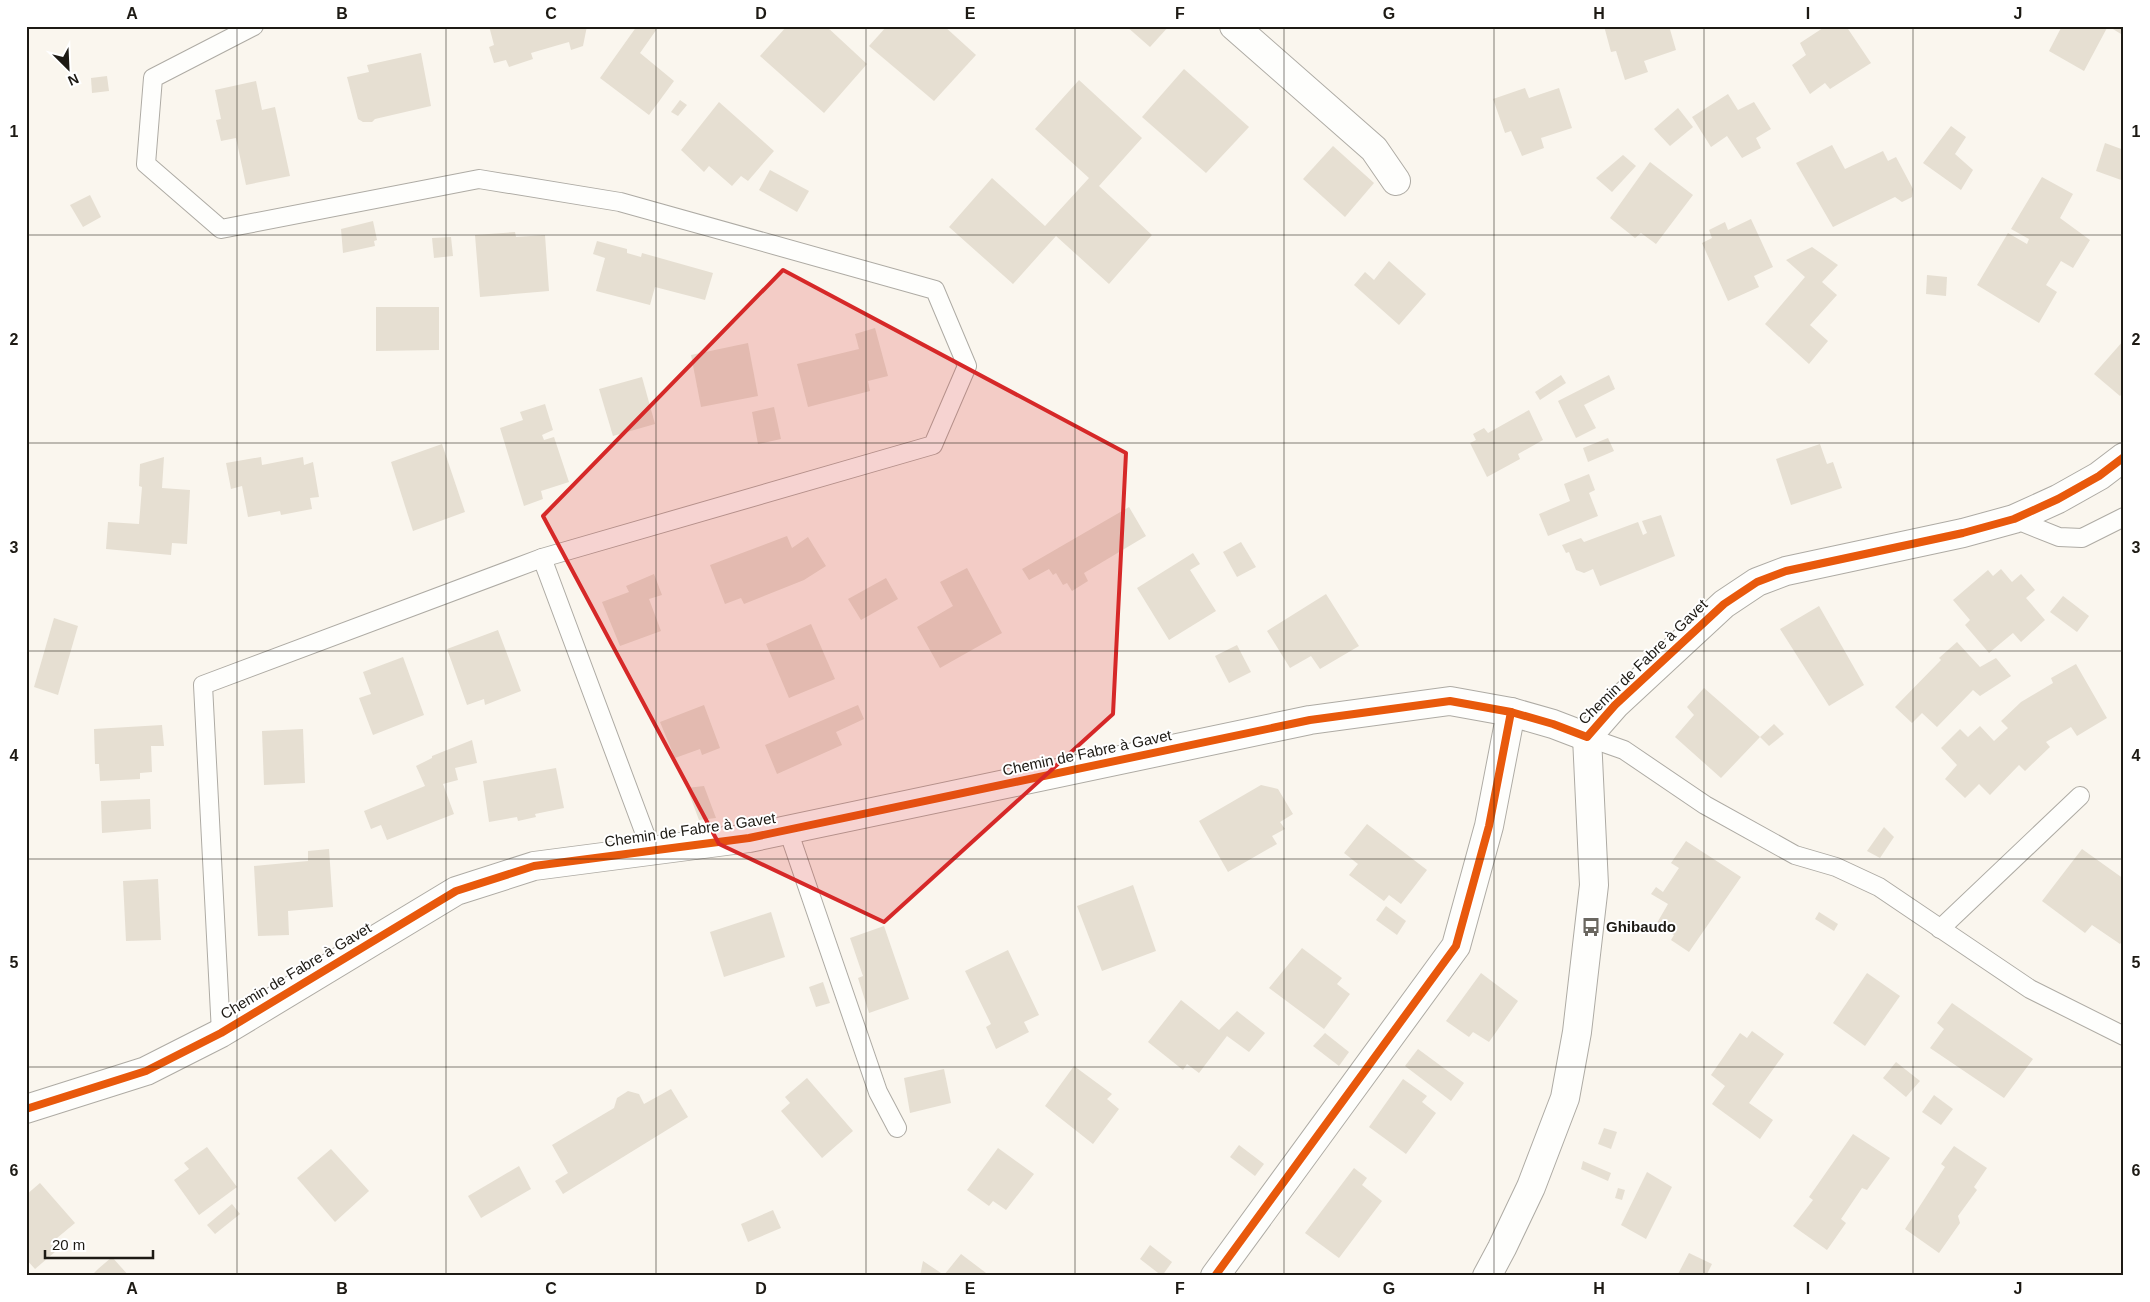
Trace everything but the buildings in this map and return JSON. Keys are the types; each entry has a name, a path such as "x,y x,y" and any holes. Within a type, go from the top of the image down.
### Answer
{"street":[{"path":"1234,26 1374,149 1396,181"},
{"name":"Chemin de Fabre à Gavet","path":"26,1109 146,1071 221,1033 456,891 534,866 749,838 1310,720 1450,701 1511,712 1553,724 1587,737 1615,705 1724,604 1757,582 1786,571 1963,533 2014,519 2058,499 2099,476 2124,457"},
{"path":"1215,1276 1456,946 1489,826 1511,712"},
{"path":"1486,1276 1502,1248 1531,1187 1567,1089 1577,1032 1594,884 1587,737"}],"lane":[{"path":"221,1033 203,685 542,558 934,445 967,366 935,290 620,202 479,179 221,229 146,164 152,78 254,26"},
{"path":"2014,519 2059,537 2082,538 2124,517"},
{"path":"542,558 651,850"},
{"path":"1587,737 1624,750 1705,805 1795,855 1836,867 1878,887 2030,989 2124,1036"},
{"path":"1940,929 2080,796"},
{"path":"788,830 878,1092 897,1128"}],"highlighted area":[{"path":"783,270 1126,453 1113,714 884,922 719,844 543,516"}],"cycle path":[{"path":"26,1109 146,1071 221,1033 456,891 534,866 749,838 1310,720 1450,701 1511,712 1553,724 1587,737 1615,705 1724,604 1757,582 1786,571 1963,533 2014,519 2058,499 2099,476 2124,457"},
{"path":"1215,1276 1456,946 1489,826 1511,712"}],"place":[{"name":"Ghibaudo","path":"1591,927"}]}
